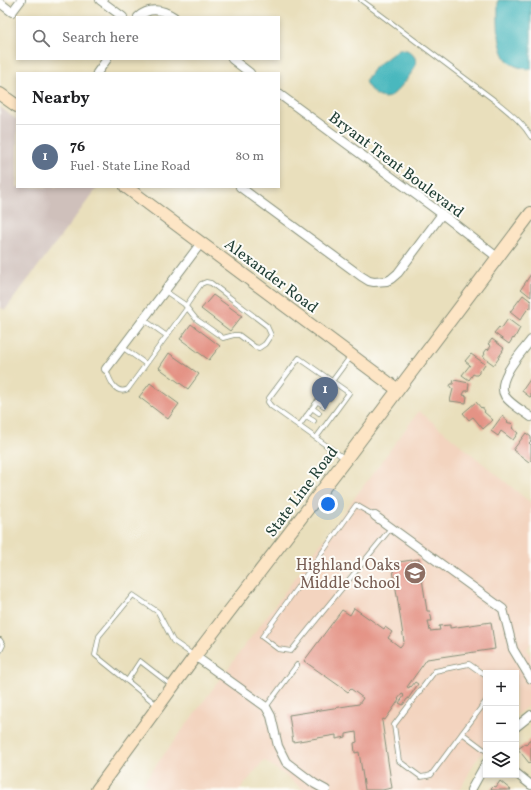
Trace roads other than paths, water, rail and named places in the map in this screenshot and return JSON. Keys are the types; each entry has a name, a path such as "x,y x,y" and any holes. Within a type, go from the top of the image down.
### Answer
{"street":[{"path":"0,3 12,12 21,0"},
{"path":"100,0 122,16"},
{"path":"140,16 146,12 156,10 167,12 173,16"},
{"path":"98,72 106,60"},
{"path":"233,60 249,72"},
{"name":"Bryant Trent Boulevard","path":"280,95 442,214 497,257"},
{"name":"Alexander Road","path":"127,188 398,390"},
{"path":"241,188 369,281 387,281 398,273 442,214"},
{"name":"State Line Road","path":"97,790 195,656 346,459 531,213"},
{"path":"106,369 201,243"},
{"path":"531,340 506,375 502,389 508,400 531,417"},
{"path":"375,516 503,609 513,649 531,679"},
{"path":"195,656 266,707 272,716 278,746 286,762 315,784 326,790"},
{"path":"519,725 531,715"},
{"path":"471,790 483,768"},
{"path":"519,775 531,785"}],"lane":[{"path":"362,0 498,103 526,129 531,137"},
{"path":"106,369 111,383 120,390 124,391 128,389 167,336 186,307 201,284 206,282 211,283 267,326 271,335 265,344 259,348 255,347 239,335 223,338 196,319 186,307 165,291"},
{"path":"144,319 167,336"},
{"path":"122,347 146,364"},
{"path":"299,426 352,355"},
{"path":"316,438 322,427 349,393 299,358 269,398 268,402 270,406 346,459"},
{"path":"323,393 330,398"},
{"path":"317,401 324,406"},
{"path":"312,408 319,413"},
{"path":"306,416 314,421"},
{"path":"375,516 356,505 262,637 278,649 290,651 391,528"},
{"path":"158,706 95,654 99,636 133,595 158,612 174,641 195,656"},
{"path":"0,640 4,644 0,651"},
{"path":"127,681 140,661 173,686"},
{"path":"483,674 469,664 435,671 394,725 399,761 421,777 431,774 483,705"},
{"path":"266,707 297,666"},
{"path":"462,733 483,748"}],"water":[{"path":"498,0 531,0 531,69 515,66 505,58 500,42"},
{"path":"399,49 407,50 411,53 416,60 415,67 405,82 389,97 385,98 374,94 365,81 375,67"}],"place":[{"name":"76","path":"325,410"},
{"name":"Highland Oaks Middle School","path":"415,573"}]}
